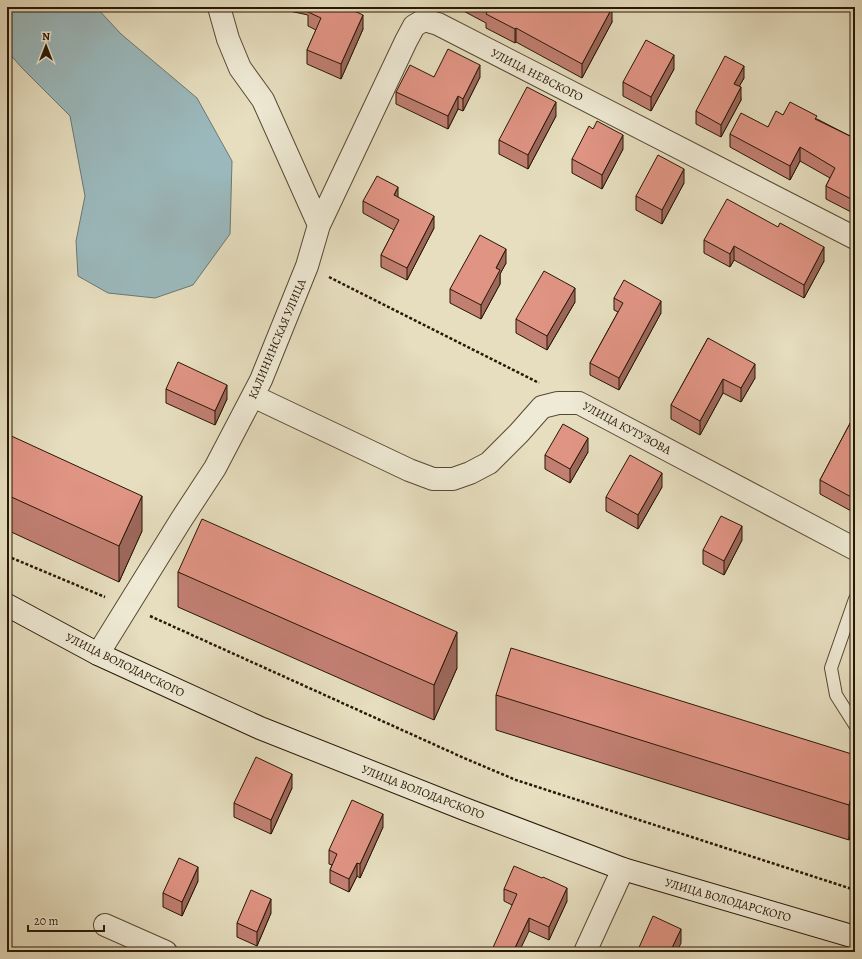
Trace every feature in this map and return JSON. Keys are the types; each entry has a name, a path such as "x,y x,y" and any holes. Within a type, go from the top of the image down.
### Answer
{"street":[{"path":"219,7 228,39 240,68 263,100 319,224"},
{"name":"УЛИЦА НЕВСКОГО","path":"319,224 406,41 414,26 424,20 446,27 855,238"},
{"name":"КАЛИНИНСКАЯ УЛИЦА","path":"98,654 180,520 215,468 253,396 261,380 307,266 319,224"},
{"name":"УЛИЦА КУТУЗОВА","path":"253,396 409,470 433,479 453,479 470,473 489,463 542,408 558,403 579,403 855,549"},
{"name":"УЛИЦА ВОЛОДАРСКОГО","path":"7,605 98,654 260,728 623,869 855,937"},
{"path":"585,952 623,869"},
{"path":"105,925 166,952"}],"lane":[{"path":"855,599 831,668 836,695 855,725"}],"path":[{"path":"307,266 544,385"},
{"path":"7,556 128,606 464,758 516,780 855,890"}],"water":[{"path":"7,7 96,7 121,34 197,98 232,161 230,234 193,285 155,298 108,293 78,276 76,241 85,196 70,116 7,51"}],"building":[{"path":"310,7 349,7 348,8 363,15 341,64 307,50 321,18 308,12"},
{"path":"481,7 612,8 582,64 516,28 515,29 486,14 488,10"},
{"path":"646,40 674,55 651,97 623,82"},
{"path":"448,49 480,65 463,99 458,96 448,116 396,92 410,65 434,77"},
{"path":"725,56 744,66 734,84 741,87 721,125 696,111"},
{"path":"527,87 556,102 528,155 499,140"},
{"path":"790,102 817,116 815,119 854,138 855,137 855,197 853,200 826,186 835,168 800,147 790,166 730,134 741,113 768,127 776,111 783,115"},
{"path":"597,121 623,135 602,175 572,159 589,126 593,129"},
{"path":"658,155 684,169 662,210 636,196"},
{"path":"377,176 398,187 394,195 434,216 407,268 381,255 399,220 363,201"},
{"path":"727,199 778,227 780,223 824,247 804,285 734,246 730,254 704,240"},
{"path":"480,235 506,249 496,268 500,270 481,305 450,289"},
{"path":"544,271 575,288 547,336 516,319"},
{"path":"624,280 661,301 619,378 590,363 623,303 614,298"},
{"path":"708,338 755,364 741,388 723,379 700,421 671,405"},
{"path":"178,362 227,385 215,411 166,389"},
{"path":"855,414 855,495 853,498 820,480"},
{"path":"563,424 588,438 570,469 545,455"},
{"path":"7,434 142,496 119,546 7,495"},
{"path":"630,455 662,473 638,515 606,497"},
{"path":"721,516 742,526 724,561 703,550"},
{"path":"202,519 457,632 434,685 178,572"},
{"path":"511,648 855,755 855,785 849,805 496,695"},
{"path":"256,757 292,774 271,820 234,803"},
{"path":"352,800 383,814 360,864 357,863 349,879 330,870 337,854 329,850"},
{"path":"179,858 198,867 182,902 163,893"},
{"path":"514,866 567,888 549,927 529,918 513,952 491,952 517,894 504,889"},
{"path":"251,890 271,899 257,932 237,923"},
{"path":"653,916 681,929 670,952 637,952"}]}
